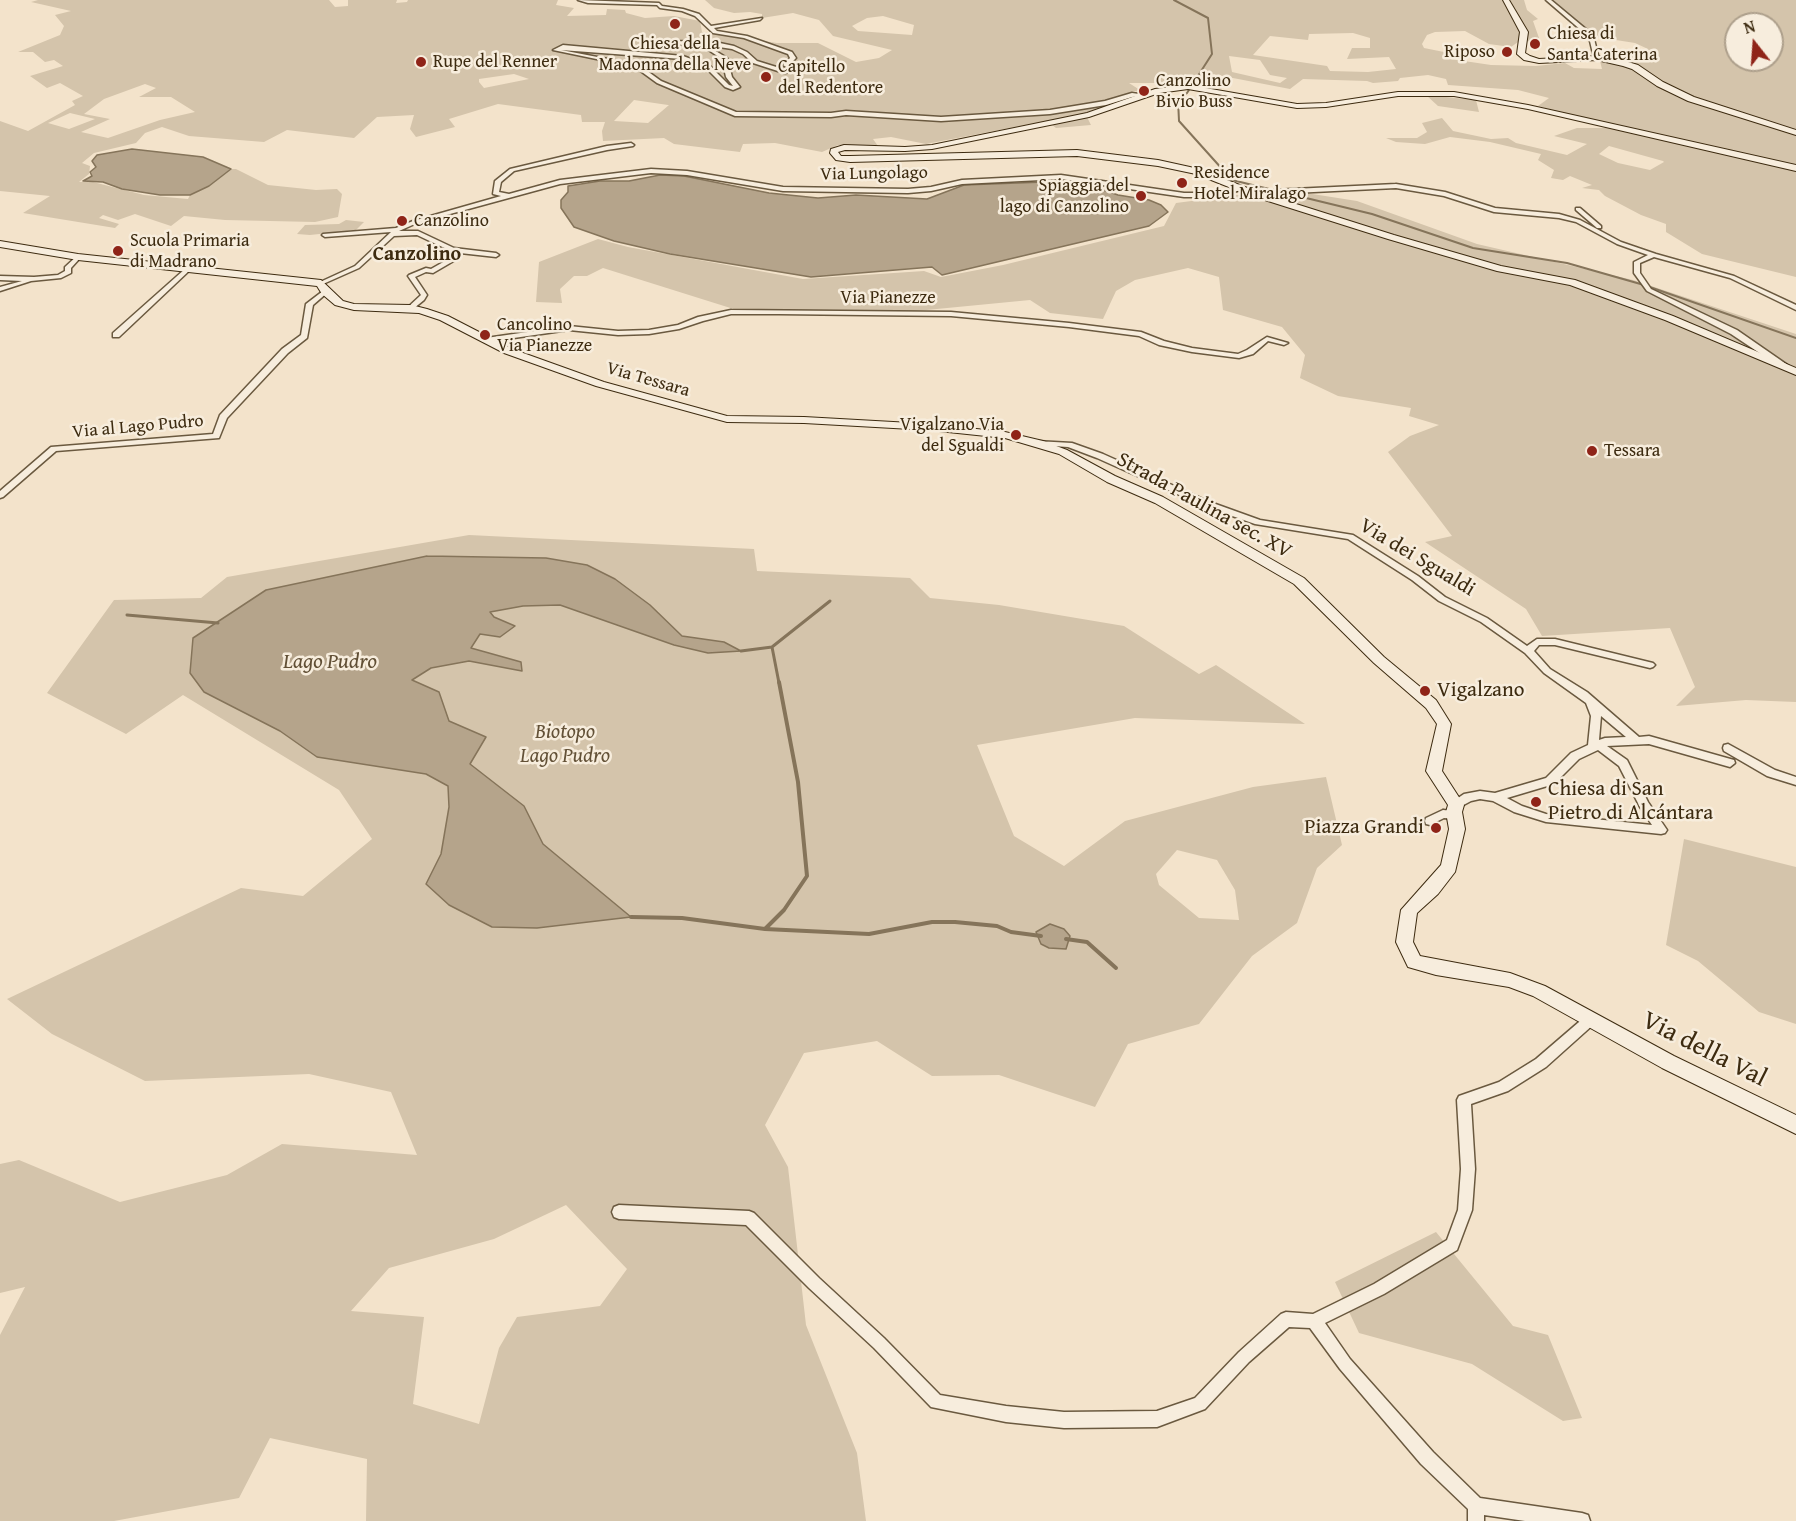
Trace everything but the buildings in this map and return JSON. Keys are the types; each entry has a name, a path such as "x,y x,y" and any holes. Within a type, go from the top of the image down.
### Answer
{"main road":[{"path":"1506,0 1524,32 1521,54 1539,61 1598,58 1635,67 1660,84 1691,99 1796,133"},
{"path":"1796,168 1528,107 1454,94 1398,94 1326,105 1297,106 1262,102 1192,88 1168,88 1089,115 932,147 905,150 844,147 834,151 839,158 850,159 1077,153 1158,163 1199,172 1247,191 1500,269 1572,282 1669,318 1796,372"},
{"path":"0,244 78,257 323,287"},
{"name":"Via Tessara","path":"323,287 339,303 354,307 411,308 444,318 508,351 600,384 728,419"},
{"name":"Strada Paulina sec. XV","path":"728,419 804,420 929,427 1005,435 1039,443 1063,452 1111,479 1159,500 1299,581 1379,660 1431,704 1444,724 1434,771 1455,810"},
{"path":"1455,810 1457,829 1449,867 1432,889 1409,910 1404,942 1414,962 1436,968 1510,980 1539,991 1590,1020"},
{"name":"Via della Val","path":"1590,1020 1796,1125"}],"street":[{"path":"580,0 659,4 660,7 683,10 697,15 715,32 744,37 790,53 793,58 786,65 795,71 786,72 755,62 745,53 724,46 669,43 703,46 724,58 729,77 737,87 730,88 708,66 690,60 563,47 556,50 637,66 659,82 735,114 831,116 846,113 941,119 988,114 1050,112 1106,103 1132,95 1143,96"},
{"path":"1548,0 1591,36 1598,58"},
{"path":"683,10 690,4"},
{"path":"708,27 715,28 737,21 760,19"},
{"path":"507,195 496,194 500,178 512,170 607,148 630,145"},
{"name":"Via Lungolago","path":"507,195 577,179 651,171 687,173 783,189 908,191 931,189 962,182 1061,177 1184,195 1381,186 1420,189 1494,210 1559,216 1578,221 1619,243 1732,277 1796,308"},
{"path":"323,287 357,267 396,232 416,222 507,195"},
{"path":"1578,209 1599,227 1601,233"},
{"path":"325,235 418,233 456,251 496,255"},
{"path":"411,308 424,295 411,276 426,270 431,272 458,256 456,251"},
{"path":"1654,255 1637,262 1637,273 1646,285 1734,332 1785,366"},
{"path":"0,278 34,279 63,276 69,272 67,268 78,257"},
{"path":"116,335 187,270"},
{"path":"1,289 34,279"},
{"name":"Via al Lago Pudro","path":"0,495 54,450 216,436 223,417 285,351 304,336 310,304 323,287"},
{"name":"Via Pianezze","path":"486,340 569,328 618,333 649,332 679,327 731,312 779,312 951,314 1070,325 1141,334 1161,343 1192,350 1239,356 1250,352 1267,339 1284,343"},
{"name":"Via dei Sgualdi","path":"1039,443 1069,445 1100,456 1207,504 1258,522 1350,537 1415,578 1442,599 1484,620 1528,651 1547,671 1582,694 1637,741"},
{"path":"1528,651 1537,642 1549,641 1650,665"},
{"path":"1590,703 1596,716 1596,747"},
{"path":"1495,797 1550,780 1575,756 1605,742 1663,743 1730,763"},
{"path":"1430,821 1455,810 1468,797 1480,795 1495,797 1518,809 1546,818 1660,830 1623,763 1596,747"},
{"path":"1728,748 1771,773 1796,781"},
{"path":"619,1212 749,1218 813,1283 879,1342 936,1402 1006,1414 1064,1420 1157,1419 1200,1404 1286,1319 1314,1321 1380,1289 1452,1245 1465,1210 1468,1169 1464,1100 1503,1087 1541,1063 1590,1020"},
{"path":"1314,1321 1352,1373 1476,1514 1582,1521"}],"green space":[{"path":"38,0 329,0 335,7 348,6 348,0 397,0 396,3 408,0 558,0 556,5 574,8 567,16 606,15 607,9 625,10 626,13 645,18 674,16 700,21 702,32 777,43 818,43 856,62 879,58 892,50 833,36 819,20 793,13 762,18 762,14 734,13 714,8 705,0 1503,0 1520,32 1518,42 1511,47 1489,44 1465,31 1435,32 1427,35 1422,44 1424,48 1449,53 1444,58 1491,65 1536,66 1565,63 1574,68 1602,69 1600,61 1611,61 1632,68 1656,85 1796,134 1796,167 1585,119 1538,106 1549,98 1518,90 1448,85 1446,79 1428,75 1373,83 1303,79 1290,89 1207,73 1204,80 1226,85 1221,89 1197,83 1129,83 1143,92 1134,91 1117,97 1118,102 1085,113 1091,125 1056,128 1047,121 926,144 891,137 873,139 878,146 838,145 822,152 775,143 743,144 740,152 674,144 664,138 603,141 602,131 605,122 582,122 581,115 498,104 449,119 455,127 416,137 410,129 414,115 377,117 354,138 287,130 264,142 189,136 162,127 145,133 136,143 94,153 82,163 90,166 89,174 79,182 93,182 144,195 188,199 190,195 209,186 231,169 236,169 268,185 316,190 337,189 342,194 338,217 315,222 225,220 184,216 171,226 135,214 118,220 103,215 99,218 119,224 115,228 23,213 50,196 0,191 0,121 28,131 75,105 72,101 83,96 60,83 47,88 30,76 63,66 54,60 45,62 33,52 18,52 60,35 64,26 55,15 71,11 31,2","holes":["883,16 914,25 912,35 858,31 852,26 867,18","1353,33 1370,38 1370,48 1352,48 1347,59 1389,57 1396,69 1368,72 1330,71 1327,66 1253,55 1270,36 1308,40 1309,34","1229,56 1260,60 1270,75 1287,78 1280,83 1232,72","514,74 529,79 484,88 479,79","145,84 156,88 139,97 171,97 195,112 160,120 108,138 81,132 110,119 84,114 104,99","634,100 669,105 648,123 614,121","70,113 95,119 69,129 48,123"]},
{"path":"1510,0 1524,0 1527,10 1538,19 1533,21 1539,38 1526,42 1528,32"},
{"path":"1547,0 1796,0 1796,131 1694,98 1616,60 1648,49 1635,43 1597,37 1568,19"},
{"path":"1426,95 1476,100 1479,112 1438,106"},
{"path":"1442,118 1453,131 1491,139 1508,138 1516,143 1567,155 1587,144 1554,136 1577,128 1612,128 1796,170 1796,277 1702,254 1666,232 1666,224 1641,215 1605,196 1599,190 1582,188 1592,185 1570,176 1563,180 1551,178 1554,170 1538,160 1541,154 1490,142 1450,137 1425,144 1396,142 1386,138 1417,138 1427,132 1422,123","holes":["1609,146 1663,161 1650,170 1618,163 1599,154"]},
{"path":"1270,192 1306,193 1357,201 1477,244 1633,280 1796,334 1796,702 1746,700 1676,706 1695,687 1670,628 1542,636 1526,609 1425,542 1452,536 1388,452 1410,436 1439,425 1409,416 1411,408 1338,396 1300,378 1305,355 1282,327 1223,310 1219,277 1188,268 1135,280 1116,291 1103,319 1050,313 1030,300 916,311 740,311 603,268 587,276 574,276 560,289 562,303 536,302 539,262 598,239 628,247 803,279 924,271 941,277 1003,265 1164,226 1176,203 1238,195 1267,202"},
{"path":"346,220 364,222 356,230 310,235 297,234 305,225 339,224"},
{"name":"Biotopo Lago Pudro","path":"469,535 754,549 757,571 910,578 930,598 999,605 1124,626 1199,674 1216,665 1305,724 1135,718 977,745 1014,836 1064,866 1125,821 1253,787 1326,777 1342,845 1317,868 1297,923 1252,956 1199,1024 1128,1044 1095,1107 999,1075 932,1076 877,1041 804,1053 765,1125 788,1167 806,1325 857,1453 866,1521 366,1521 367,1459 270,1438 239,1498 114,1521 0,1521 0,1335 25,1287 0,1293 0,1164 19,1160 120,1202 227,1175 282,1144 417,1155 391,1092 309,1074 145,1081 52,1034 7,999 241,888 303,896 372,839 339,790 183,695 126,734 47,693 114,600 201,598 227,577","holes":["1177,850 1217,860 1235,890 1239,920 1199,918 1159,885 1156,874","566,1205 627,1269 600,1306 517,1317 499,1348 479,1424 413,1404 424,1317 351,1311 389,1268 494,1239"]},
{"path":"1684,839 1796,867 1796,1024 1759,1012 1698,961 1666,945"},
{"path":"1436,1232 1513,1326 1548,1335 1582,1418 1563,1421 1472,1364 1359,1333 1335,1282"}],"water":[{"path":"132,149 203,157 231,169 209,186 190,195 160,195 122,189 103,182 83,181 92,176 90,172 96,167 92,161 97,155"},
{"path":"660,175 684,176 769,193 818,198 856,195 927,199 964,185 1044,182 1097,188 1118,195 1149,200 1161,205 1168,212 1149,226 942,275 932,267 811,277 670,254 614,241 574,227 561,208 561,200 568,192 568,186 600,181 629,181"},
{"name":"Lago Pudro","path":"427,556 546,558 587,565 615,579 650,605 682,636 724,642 741,651 708,653 674,645 560,605 523,606 490,612 494,617 515,626 500,637 480,634 471,648 521,662 522,671 469,661 431,668 412,680 439,692 449,721 486,737 470,764 524,806 543,844 631,917 537,928 492,927 449,905 426,884 441,854 449,807 448,786 426,774 317,757 280,731 204,692 190,673 193,638 266,590"},
{"path":"1050,924 1064,929 1070,936 1066,949 1049,948 1041,944 1036,932"}],"waterway":[{"path":"1174,0 1208,18 1212,54 1187,93 1178,100 1179,121 1232,180 1372,214 1473,248 1567,263 1644,285 1796,338"},
{"path":"772,647 830,601"},
{"path":"127,615 218,623"},
{"path":"741,651 772,647"},
{"path":"772,647 779,683"},
{"path":"765,929 784,910 807,876 798,782 779,682"},
{"path":"631,917 682,918 765,929"},
{"path":"765,929 869,934 932,922 955,922 997,926 1011,932 1041,936"},
{"path":"1066,939 1087,942 1116,968"}],"place":[{"name":"Chiesa della Madonna della Neve","path":"675,24"},
{"name":"Chiesa di Santa Caterina","path":"1535,44"},
{"name":"Riposo","path":"1507,52"},
{"name":"Rupe del Renner","path":"421,62"},
{"name":"Capitello del Redentore","path":"766,77"},
{"name":"Canzolino Bivio Buss","path":"1144,91"},
{"name":"Residence Hotel Miralago","path":"1182,183"},
{"name":"Spiaggia del lago di Canzolino","path":"1141,196"},
{"name":"Canzolino","path":"402,221"},
{"name":"Scuola Primaria di Madrano","path":"118,251"},
{"name":"Cancolino Via Pianezze","path":"485,335"},
{"name":"Vigalzano Via del Sgualdi","path":"1016,435"},
{"name":"Tessara","path":"1592,451"},
{"name":"Vigalzano","path":"1425,691"},
{"name":"Chiesa di San Pietro di Alcántara","path":"1536,802"},
{"name":"Piazza Grandi","path":"1436,828"}],"district":[{"name":"Canzolino","path":"417,255"}]}
